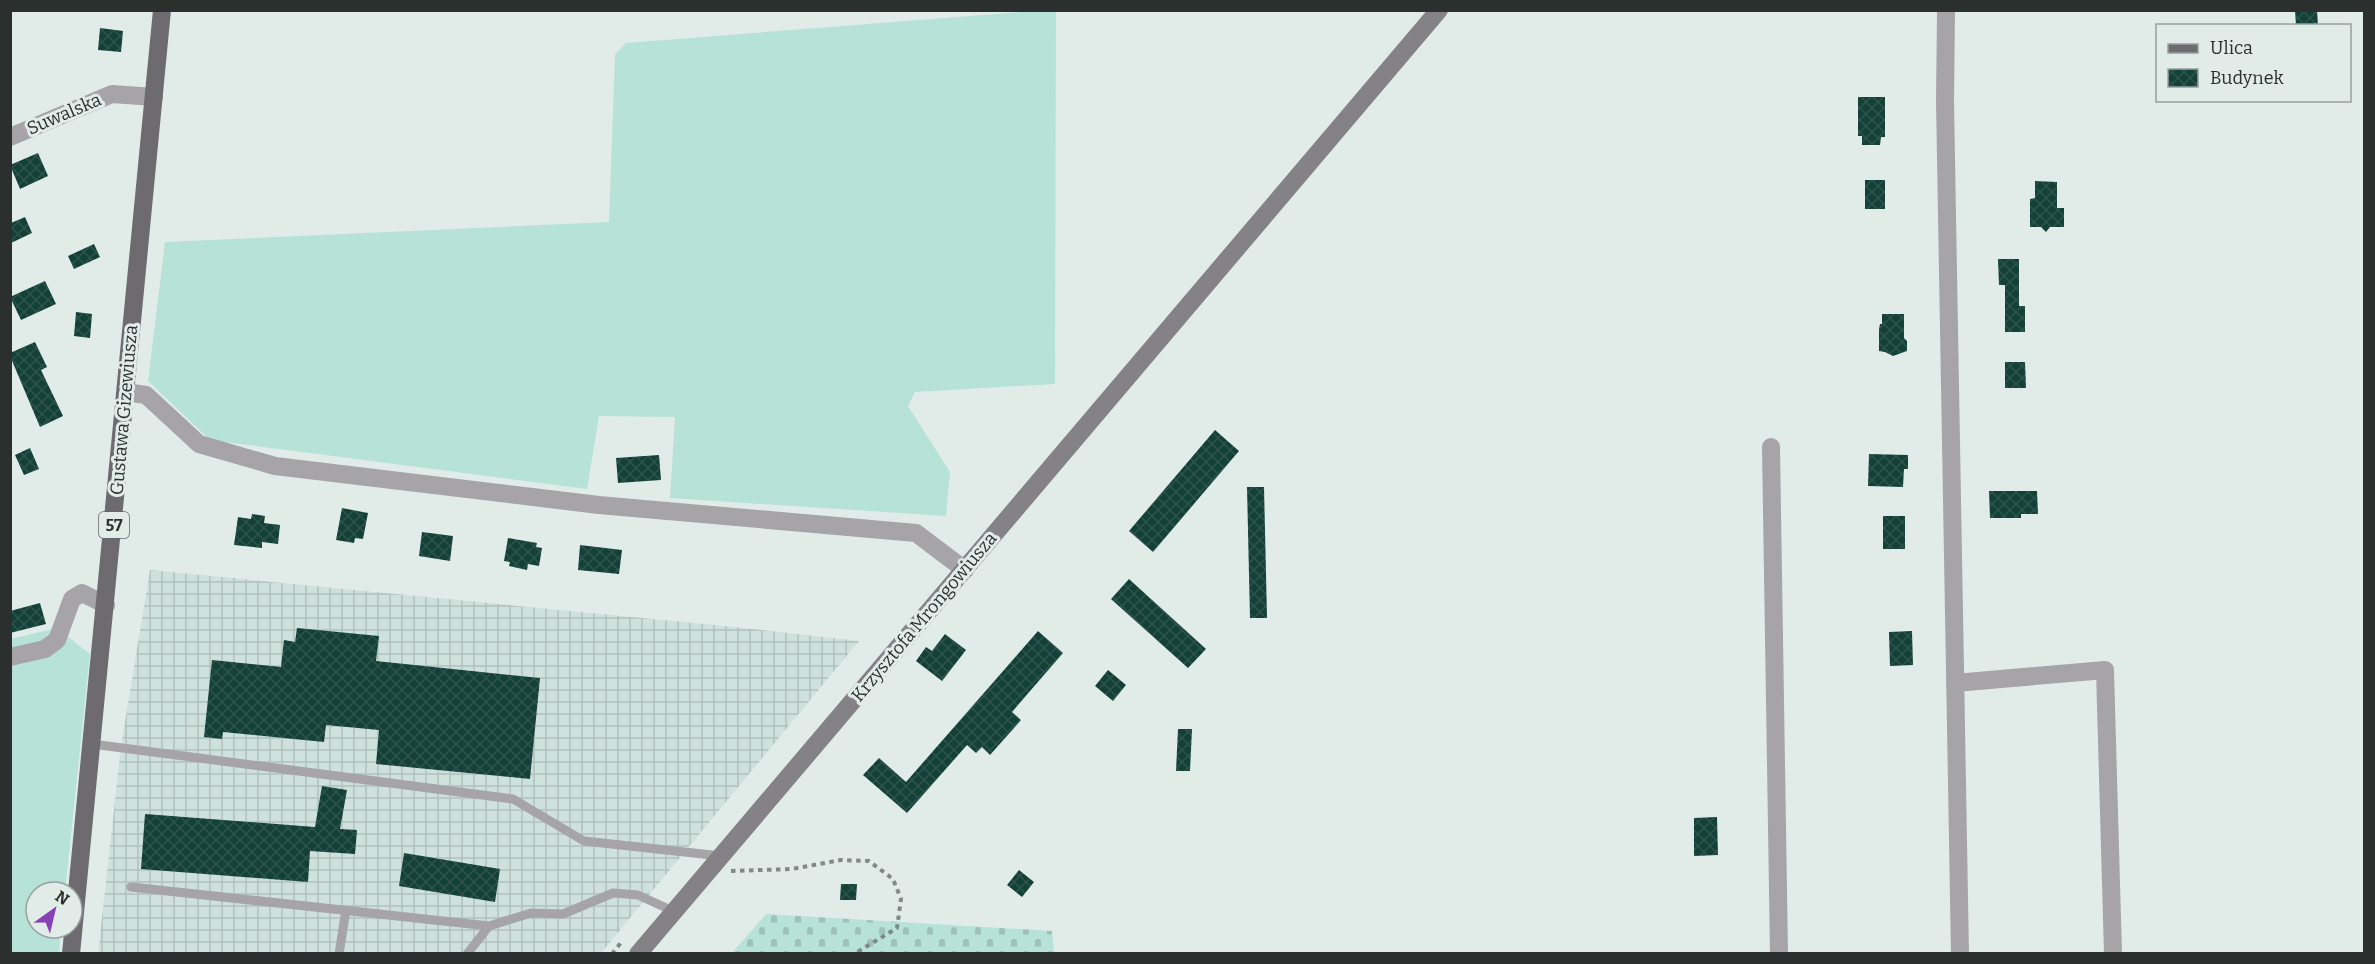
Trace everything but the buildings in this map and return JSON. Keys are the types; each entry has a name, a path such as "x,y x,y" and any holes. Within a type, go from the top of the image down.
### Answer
{"main road":[{"name":"Gustawa Gizewiusza","path":"71,954 162,10"},
{"name":"Krzysztofa Mrongowiusza","path":"638,954 1439,10"}],"street":[{"path":"1946,10 1960,954"},
{"name":"Suwalska","path":"10,137 112,94 154,97"},
{"path":"126,392 146,395 199,444 275,466 599,505 916,533 964,570"},
{"path":"1771,447 1779,954"},
{"path":"10,657 45,649 57,640 72,599 82,593 106,605"},
{"path":"1955,683 2105,670 2113,954"}],"lane":[{"path":"92,744 513,799 584,841 716,861"},
{"path":"132,887 489,926 531,913 563,914 613,893 638,895 674,911"},
{"path":"339,954 346,910"},
{"path":"467,954 489,926"}],"path":[{"path":"716,861 726,871 758,871 792,869 841,860 869,861 893,879 901,899 897,928 854,954"}],"shaded area":[{"path":"150,570 859,641 601,953 98,954 121,746"}],"green space":[{"path":"1056,11 1055,384 915,392 908,406 950,472 946,516 670,498 675,417 599,416 587,489 210,440 148,381 165,242 609,222 615,54 626,43"},
{"path":"57,628 90,654 66,880 24,880 24,940 60,940 59,953 11,953 10,639"},
{"path":"766,914 1052,931 1054,953 732,953"}]}
